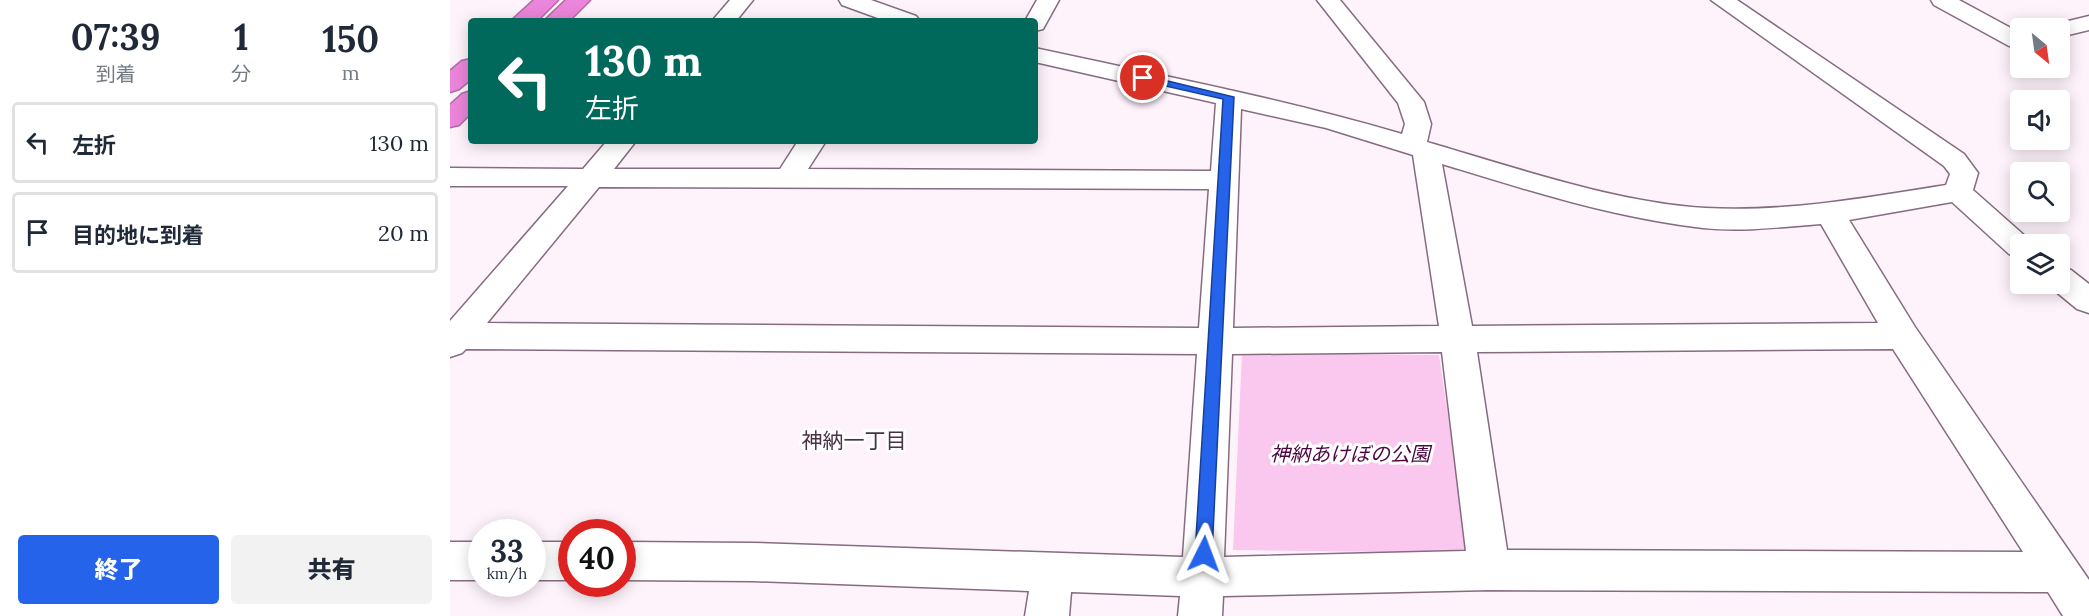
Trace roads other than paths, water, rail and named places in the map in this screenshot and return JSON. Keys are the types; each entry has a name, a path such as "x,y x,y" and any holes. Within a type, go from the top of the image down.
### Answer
{"highway":[{"path":"526,18 547,0"},
{"path":"559,18 579,0"},
{"path":"450,84 468,69"},
{"path":"450,119 468,102"}],"street":[{"path":"727,18 742,0"},
{"path":"850,0 893,18"},
{"path":"1038,18 1048,0"},
{"path":"1328,0 1411,102 1418,124 1419,149 1458,340 1489,570"},
{"path":"1722,0 1774,33 1953,160 1964,173 1958,192"},
{"path":"1942,0 2010,37"},
{"path":"2070,28 2089,23"},
{"path":"1038,56 1334,122 1419,149 1640,209 1740,220 1830,214 1958,192"},
{"path":"1201,597 1228,97"},
{"path":"453,340 619,144"},
{"path":"790,176 810,144"},
{"path":"450,177 790,176 1224,180"},
{"path":"1958,192 2010,238"},
{"path":"1830,214 1903,336 2088,616"},
{"path":"453,340 1458,340 1903,336"},
{"path":"450,561 468,561"},
{"path":"636,561 753,561 1052,573 1201,597 1489,570 2059,572"},
{"path":"1047,616 1052,573"}],"district":[{"name":"神納一丁目","path":"854,440"}],"park label":[{"name":"神納あけぼの公園","path":"1350,453"}]}
